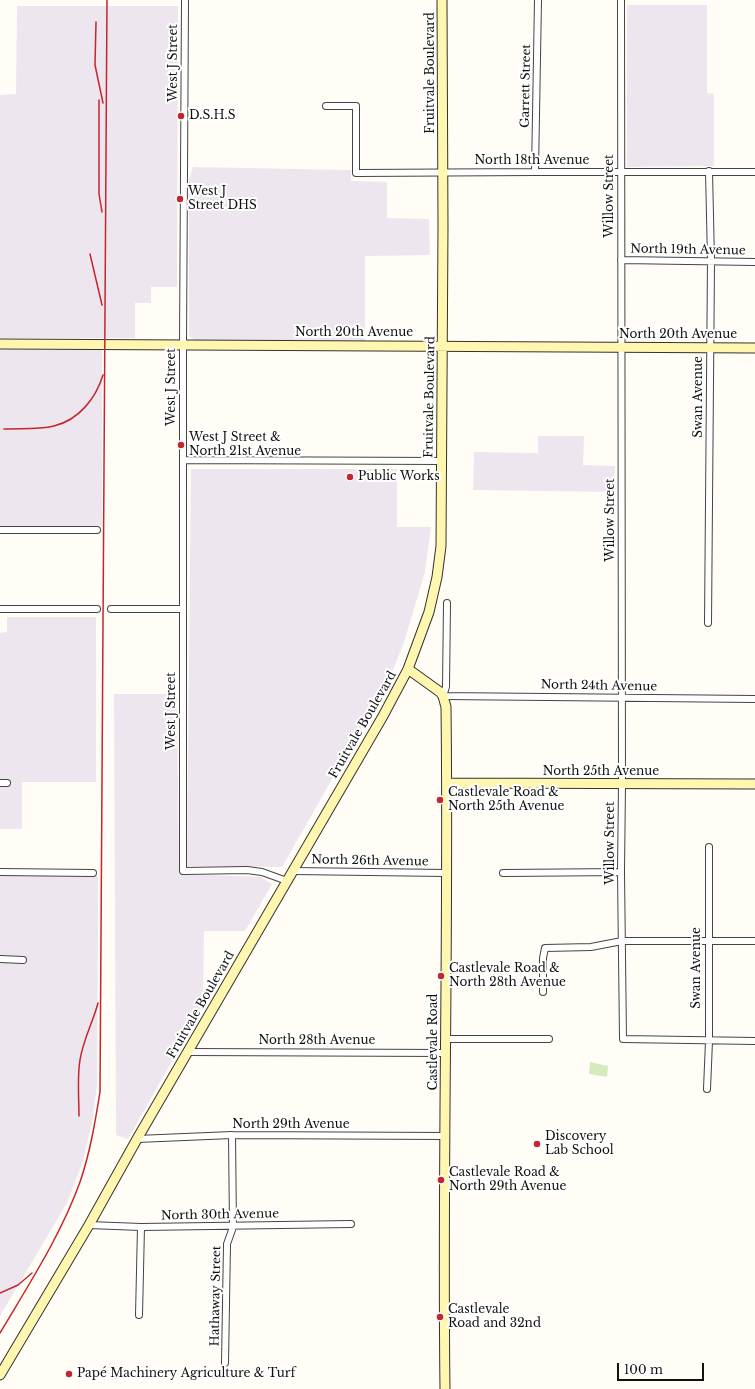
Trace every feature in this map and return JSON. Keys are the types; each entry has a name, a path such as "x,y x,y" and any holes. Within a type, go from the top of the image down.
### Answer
{"street":[{"name":"West J Street","path":"185,0 183,345 183,871 247,870 262,872 287,882"},
{"name":"Fruitvale Boulevard","path":"0,1376 383,716 408,669 429,612 437,577 441,546 443,345 442,0"},
{"name":"Garrett Street","path":"535,172 538,0"},
{"name":"Willow Street","path":"621,0 621,872 623,1039 709,1041"},
{"name":"North 18th Avenue","path":"326,106 356,106 356,173 755,172"},
{"name":"Swan Avenue","path":"708,623 711,261 709,171"},
{"name":"North 19th Avenue","path":"621,260 755,262"},
{"name":"North 20th Avenue","path":"0,344 443,345 755,348"},
{"path":"183,460 442,461"},
{"path":"0,530 97,530"},
{"name":"Castlevale Road","path":"445,1389 444,1301 447,783 446,707 443,696 446,687 447,603"},
{"path":"0,609 97,609"},
{"path":"111,609 183,609"},
{"path":"408,669 440,692 443,696"},
{"name":"North 24th Avenue","path":"443,696 755,699"},
{"path":"0,782 7,782"},
{"name":"North 25th Avenue","path":"447,783 755,784"},
{"name":"Swan Avenue","path":"707,1089 709,1041 709,847"},
{"name":"North 26th Avenue","path":"293,871 446,873"},
{"path":"0,872 93,873"},
{"path":"503,873 621,872"},
{"path":"543,992 543,958 545,948 592,947 622,941 755,941"},
{"path":"0,959 23,960"},
{"path":"446,1039 549,1039"},
{"path":"709,1041 755,1041"},
{"name":"North 28th Avenue","path":"188,1052 446,1053"},
{"name":"North 29th Avenue","path":"137,1139 232,1135 446,1136"},
{"name":"Hathaway Street","path":"225,1363 227,1244 233,1227 232,1135"},
{"name":"North 30th Avenue","path":"89,1225 140,1228 352,1224"},
{"path":"139,1315 140,1228"}],"shaded area":[{"path":"627,5 707,5 707,93 714,94 714,166 627,167"},
{"path":"17,6 178,6 177,287 151,287 151,303 135,303 135,338 0,338 0,95 16,94"},
{"path":"193,167 351,170 351,181 387,182 387,218 429,219 430,255 365,256 365,342 195,340 190,337 189,334 189,180"},
{"path":"0,350 102,350 102,526 0,526"},
{"path":"538,436 584,436 583,465 615,466 614,492 473,490 474,452 538,453"},
{"path":"191,469 397,469 397,527 431,527 425,572 405,639 390,678 282,867 187,866"},
{"path":"7,617 96,617 96,782 22,782 22,829 0,829 0,633 7,632"},
{"path":"114,694 177,694 179,874 261,877 272,884 245,931 204,931 203,1006 128,1139 116,1135"},
{"path":"0,876 98,876 98,915 97,1085 92,1123 83,1161 67,1203 0,1316"}],"green space":[{"path":"590,1062 608,1066 607,1077 589,1074"}],"railway":[{"path":"0,1333 44,1259 72,1202 87,1160 100,1092 107,0"},
{"path":"96,22 95,65 103,103"},
{"path":"99,100 99,194 102,212"},
{"path":"90,254 102,305"},
{"path":"4,429 48,427 71,419 91,400 103,375"},
{"path":"79,1116 78,1080 80,1060 83,1045 98,1003"},
{"path":"0,1293 18,1285 32,1273"}],"place":[{"name":"D.S.H.S","path":"181,116"},
{"name":"West J Street DHS","path":"180,199"},
{"name":"West J Street & North 21st Avenue","path":"181,445"},
{"name":"Public Works","path":"350,477"},
{"name":"Castlevale Road & North 25th Avenue","path":"440,800"},
{"name":"Castlevale Road & North 28th Avenue","path":"441,976"},
{"name":"Discovery Lab School","path":"537,1144"},
{"name":"Castlevale Road & North 29th Avenue","path":"441,1180"},
{"name":"Castlevale Road and 32nd","path":"440,1317"},
{"name":"Papé Machinery Agriculture & Turf","path":"69,1374"}]}
